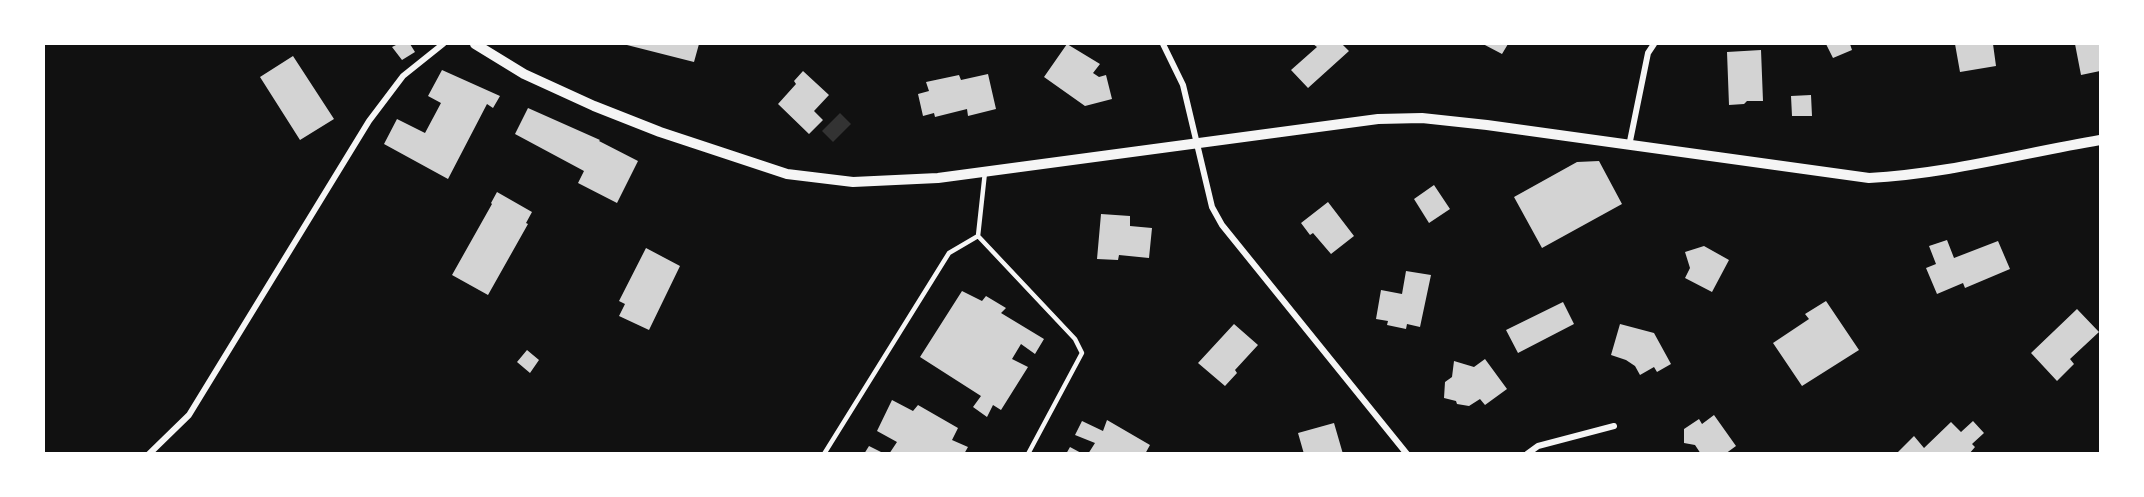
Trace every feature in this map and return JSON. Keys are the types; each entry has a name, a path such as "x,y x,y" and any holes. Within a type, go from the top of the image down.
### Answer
{"street":[{"path":"149,453 189,415 369,121 403,76 443,44"},
{"path":"475,44 524,74 660,132 787,174 853,182 938,178 1378,119 1422,118 1869,178 1910,176 2100,140"},
{"path":"1163,44 1183,85 1212,207 1222,225 1407,453"},
{"path":"1646,44 1648,53"},
{"path":"1629,146 1648,53 1654,44"},
{"path":"1527,453 1538,446 1614,426"}],"lane":[{"path":"985,172 978,236 1075,339 1082,353 1029,453"},
{"path":"824,453 949,253 978,236"}],"shaded area":[{"path":"840,113 851,124 833,142 822,131"}],"building":[{"path":"398,44 410,44 415,52 402,60 392,47"},
{"path":"623,44 699,44 694,62"},
{"path":"1067,44 1100,64 1093,73 1099,77 1106,75 1112,99 1085,106 1044,77"},
{"path":"1313,44 1342,44 1349,51 1308,88 1291,70 1317,47"},
{"path":"1483,44 1508,44 1502,54"},
{"path":"1826,44 1850,44 1852,50 1833,58"},
{"path":"1955,44 1993,44 1996,66 1960,72"},
{"path":"2075,44 2100,44 2100,71 2081,75"},
{"path":"1761,50 1763,101 1747,101 1744,104 1729,105 1727,52"},
{"path":"293,56 334,119 300,140 260,77"},
{"path":"442,70 500,96 493,108 487,104 448,179 384,144 397,119 425,133 441,103 428,96"},
{"path":"803,71 829,95 814,111 823,120 809,134 778,104 796,84 794,81"},
{"path":"988,74 996,109 968,116 967,109 935,117 934,113 923,116 918,94 929,91 926,82 959,75 961,80"},
{"path":"1811,95 1812,116 1792,116 1791,96"},
{"path":"528,108 600,140 638,161 617,203 578,183 584,171 515,134"},
{"path":"1599,161 1622,204 1542,248 1514,197 1577,162"},
{"path":"1434,185 1450,209 1429,223 1414,199"},
{"path":"497,192 532,212 526,223 528,224 488,295 452,275"},
{"path":"1328,202 1354,236 1331,254 1313,233 1310,235 1301,223"},
{"path":"1101,214 1130,216 1130,226 1152,228 1149,258 1119,255 1118,260 1097,259"},
{"path":"1947,240 1954,258 1998,241 2010,269 1965,288 1963,283 1937,294 1926,268 1936,264 1929,246"},
{"path":"1704,246 1729,260 1712,292 1685,278 1690,268 1685,252"},
{"path":"646,248 680,266 649,330 619,316 625,304 619,301"},
{"path":"1406,271 1431,275 1420,327 1407,324 1406,329 1387,325 1388,321 1376,319 1381,290 1402,294"},
{"path":"962,291 982,301 986,296 1006,308 1001,313 1044,339 1035,354 1021,344 1012,359 1028,367 1001,410 993,405 987,417 973,407 981,396 920,357"},
{"path":"1826,301 1859,350 1802,386 1773,343 1809,319 1805,314"},
{"path":"1563,302 1574,324 1518,353 1506,330"},
{"path":"2077,309 2099,332 2070,359 2074,364 2057,381 2031,353"},
{"path":"1234,324 1258,345 1235,370 1237,373 1225,386 1198,363"},
{"path":"1620,324 1654,333 1671,364 1657,372 1654,367 1640,375 1635,366 1611,355"},
{"path":"527,350 539,360 530,373 517,362"},
{"path":"1485,359 1507,389 1485,405 1480,399 1469,406 1444,398 1445,382 1452,377 1454,361 1474,367"},
{"path":"892,400 913,411 918,405 958,428 952,440 968,447 964,454 889,454 897,442 877,431"},
{"path":"1714,415 1736,446 1725,454 1701,454 1695,445 1684,443 1684,429 1699,419 1702,424"},
{"path":"1107,420 1150,445 1145,454 1088,454 1095,443 1075,435 1082,421 1103,431"},
{"path":"1973,421 1984,433 1972,444 1975,447 1969,454 1896,454 1914,436 1924,448 1951,422 1961,432"},
{"path":"1334,423 1343,454 1304,454 1298,433"},
{"path":"869,446 885,454 864,454"},
{"path":"1070,447 1083,454 1066,454"}]}
